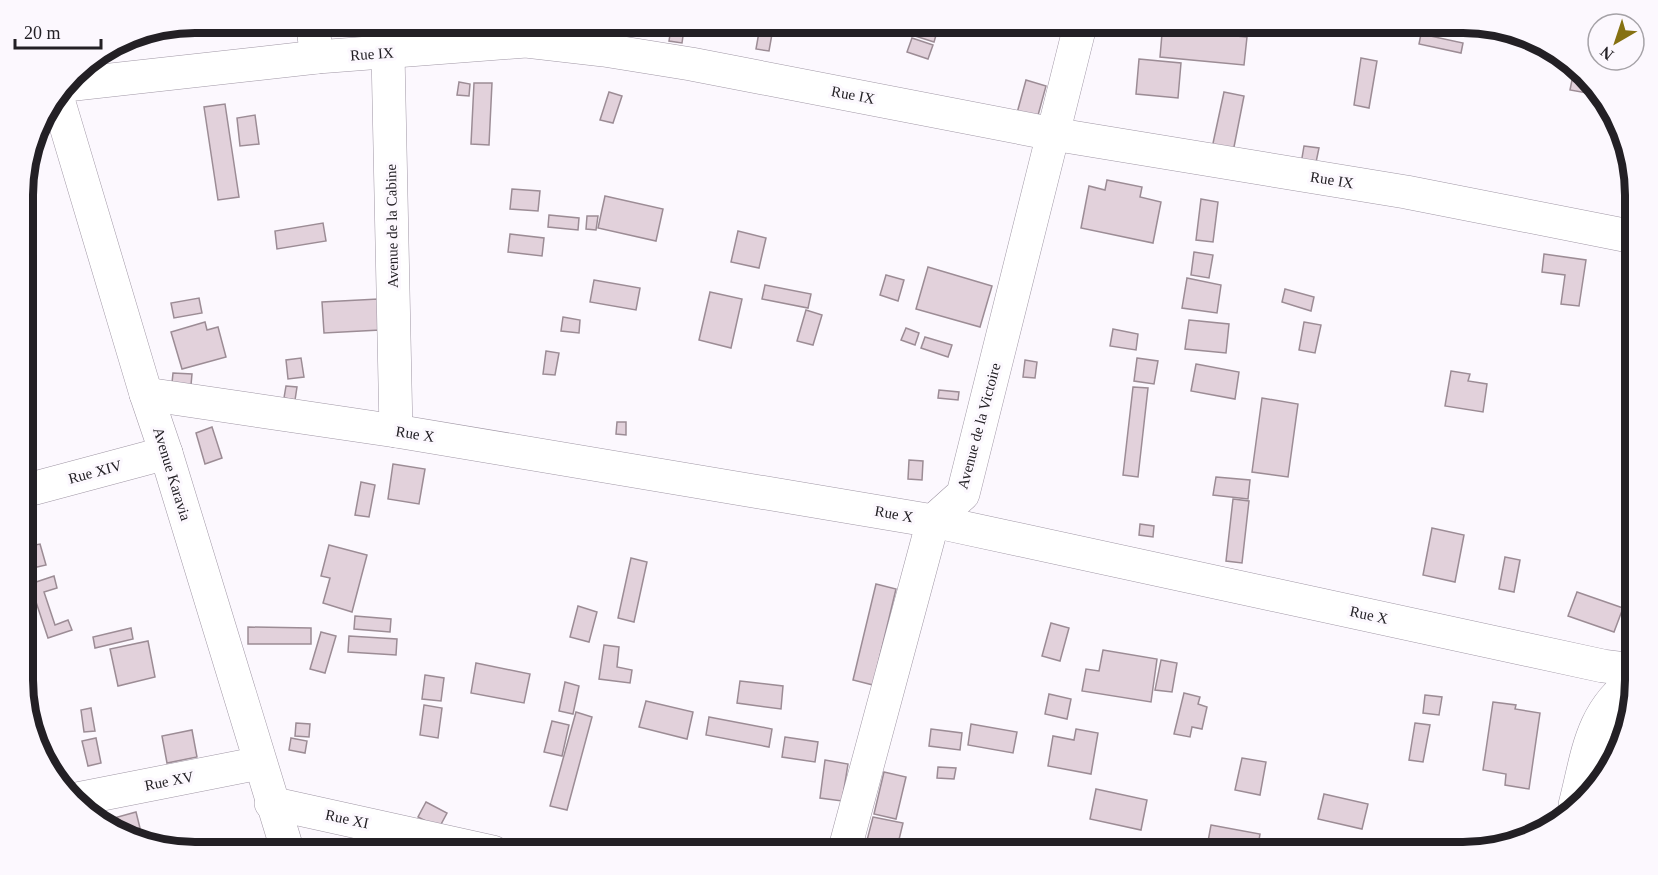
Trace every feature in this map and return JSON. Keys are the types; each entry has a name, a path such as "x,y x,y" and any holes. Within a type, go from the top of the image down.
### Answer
{"street":[{"path":"314,33 317,57"},
{"name":"Avenue de la Victoire","path":"933,521 963,494 1078,33"},
{"name":"Rue IX","path":"77,84 317,57 392,38 526,41 604,50 691,64 1053,134 1406,192 1625,235"},
{"name":"Avenue de la Cabine","path":"392,38 396,430"},
{"name":"Avenue Karavia","path":"54,116 166,453 285,842"},
{"name":"Rue X","path":"146,394 396,430 933,521 1603,666 1625,669"},
{"name":"Rue XIV","path":"33,489 166,453"},
{"path":"847,842 933,521"},
{"path":"1578,794 1595,728 1619,692 1625,688"},
{"name":"Rue XV","path":"84,798 260,763"},
{"name":"Rue XI","path":"272,803 448,842"}],"building":[{"path":"670,33 683,33 682,43 669,41"},
{"path":"759,33 772,34 769,51 756,49"},
{"path":"913,33 937,33 934,42 912,35"},
{"path":"1162,33 1236,33 1236,36 1247,37 1244,65 1160,57"},
{"path":"1421,34 1463,43 1461,53 1419,44"},
{"path":"912,38 933,45 928,59 907,52"},
{"path":"1361,58 1377,61 1369,108 1354,105"},
{"path":"1139,59 1181,63 1178,98 1136,94"},
{"path":"1573,76 1589,93 1570,90"},
{"path":"1026,80 1046,86 1037,119 1017,113"},
{"path":"459,82 470,84 469,96 457,95"},
{"path":"474,83 492,83 489,145 471,144"},
{"path":"609,92 622,96 613,123 600,120"},
{"path":"1224,92 1244,96 1233,152 1212,148"},
{"path":"225,104 239,197 218,200 204,107"},
{"path":"255,115 259,144 240,146 237,118"},
{"path":"1304,146 1319,148 1315,167 1301,164"},
{"path":"1107,180 1142,187 1140,197 1161,202 1153,243 1081,228 1089,186 1105,190"},
{"path":"512,189 540,191 538,211 510,209"},
{"path":"605,196 663,209 656,241 598,228"},
{"path":"1201,199 1218,202 1213,242 1196,240"},
{"path":"549,215 579,218 578,230 548,227"},
{"path":"587,216 598,216 596,230 586,229"},
{"path":"323,223 326,241 277,249 275,231"},
{"path":"738,231 766,238 759,268 731,262"},
{"path":"510,234 544,238 542,256 508,252"},
{"path":"1194,252 1213,255 1209,278 1191,275"},
{"path":"1544,254 1586,260 1579,306 1561,304 1565,275 1542,272"},
{"path":"928,267 992,286 980,327 916,309"},
{"path":"886,275 904,280 898,301 880,295"},
{"path":"1187,278 1221,285 1217,313 1182,308"},
{"path":"594,280 640,288 636,310 590,302"},
{"path":"765,285 811,294 808,308 762,299"},
{"path":"1285,289 1314,297 1311,311 1282,302"},
{"path":"710,292 742,299 731,348 699,340"},
{"path":"199,298 202,313 174,318 171,303"},
{"path":"378,299 380,330 324,333 322,302"},
{"path":"806,310 822,315 813,345 797,341"},
{"path":"563,317 580,320 579,333 561,331"},
{"path":"1189,320 1229,324 1226,353 1185,349"},
{"path":"205,322 207,330 218,327 226,357 182,369 171,332"},
{"path":"1304,322 1321,325 1315,353 1299,350"},
{"path":"906,328 919,333 915,345 901,340"},
{"path":"1113,329 1138,334 1136,350 1110,346"},
{"path":"925,337 952,345 948,357 921,348"},
{"path":"546,351 559,353 555,375 543,374"},
{"path":"301,358 304,377 288,379 286,360"},
{"path":"1137,358 1158,361 1154,384 1134,381"},
{"path":"1025,360 1037,362 1035,378 1023,377"},
{"path":"1196,364 1239,372 1235,399 1191,391"},
{"path":"1451,371 1470,374 1468,381 1487,384 1483,412 1445,406"},
{"path":"173,373 192,374 191,385 172,383"},
{"path":"286,386 297,387 295,400 284,398"},
{"path":"1133,387 1148,388 1138,477 1123,475"},
{"path":"939,390 959,392 958,400 938,398"},
{"path":"1262,398 1298,404 1288,477 1252,472"},
{"path":"617,422 626,422 626,435 616,434"},
{"path":"212,427 222,458 205,464 196,433"},
{"path":"909,460 923,461 922,480 908,479"},
{"path":"393,464 425,469 419,504 388,499"},
{"path":"1216,477 1250,480 1248,499 1213,495"},
{"path":"361,482 375,485 369,517 355,515"},
{"path":"1233,499 1249,501 1242,563 1226,561"},
{"path":"1140,524 1154,526 1153,537 1139,535"},
{"path":"1432,528 1464,535 1455,582 1423,575"},
{"path":"40,544 46,565 33,568 33,545"},
{"path":"329,545 367,555 352,612 323,603 330,578 321,576"},
{"path":"1505,557 1520,560 1514,592 1499,589"},
{"path":"631,558 647,562 634,622 618,618"},
{"path":"54,576 57,588 44,592 55,625 68,620 72,630 48,638 33,593 33,583"},
{"path":"876,584 896,589 873,685 853,680"},
{"path":"1577,592 1623,608 1614,632 1568,616"},
{"path":"578,606 597,612 589,642 570,637"},
{"path":"355,616 391,619 390,632 354,629"},
{"path":"1051,623 1069,628 1060,661 1042,656"},
{"path":"248,627 311,628 311,644 248,644"},
{"path":"131,628 133,639 95,648 93,637"},
{"path":"321,632 336,636 325,673 310,669"},
{"path":"349,636 397,639 396,655 348,652"},
{"path":"148,641 155,677 118,686 110,649"},
{"path":"604,645 619,647 617,667 632,670 630,683 599,679"},
{"path":"1103,650 1157,659 1151,702 1082,691 1086,669 1099,671"},
{"path":"1161,660 1177,663 1172,692 1155,690"},
{"path":"476,663 530,674 524,703 471,693"},
{"path":"425,675 444,678 441,701 422,699"},
{"path":"740,681 783,686 781,709 737,703"},
{"path":"565,682 579,686 573,714 559,711"},
{"path":"1184,693 1200,697 1198,704 1207,707 1202,729 1192,727 1190,737 1174,734"},
{"path":"1049,694 1071,699 1067,719 1045,714"},
{"path":"1425,695 1442,697 1439,715 1423,713"},
{"path":"646,701 693,712 687,739 639,727"},
{"path":"1493,702 1516,705 1515,709 1540,713 1529,789 1505,785 1506,774 1483,770"},
{"path":"424,705 442,708 438,738 420,735"},
{"path":"91,708 95,731 84,732 81,710"},
{"path":"576,712 592,717 567,810 550,806"},
{"path":"709,717 772,729 769,747 706,735"},
{"path":"552,721 569,725 562,756 544,752"},
{"path":"296,723 310,724 309,737 295,736"},
{"path":"1415,723 1430,725 1423,762 1409,760"},
{"path":"971,724 1017,732 1013,753 968,745"},
{"path":"931,729 962,733 960,750 929,746"},
{"path":"1076,729 1098,733 1091,774 1048,766 1053,736 1074,740"},
{"path":"192,730 197,757 167,763 162,736"},
{"path":"785,737 818,742 815,762 782,757"},
{"path":"96,738 101,763 88,766 82,741"},
{"path":"291,738 307,741 305,753 289,750"},
{"path":"1242,758 1266,762 1260,795 1235,790"},
{"path":"825,760 848,764 842,801 820,798"},
{"path":"938,767 956,768 954,779 937,778"},
{"path":"884,772 906,777 896,819 874,814"},
{"path":"1096,789 1147,800 1141,830 1090,819"},
{"path":"1324,794 1368,804 1362,829 1318,819"},
{"path":"426,802 447,813 439,828 418,817"},
{"path":"136,812 140,828 135,830 112,819"},
{"path":"873,817 903,823 898,842 867,842"},
{"path":"1211,825 1260,834 1259,842 1208,842"},
{"path":"678,839 693,841 693,842 677,842"}]}
